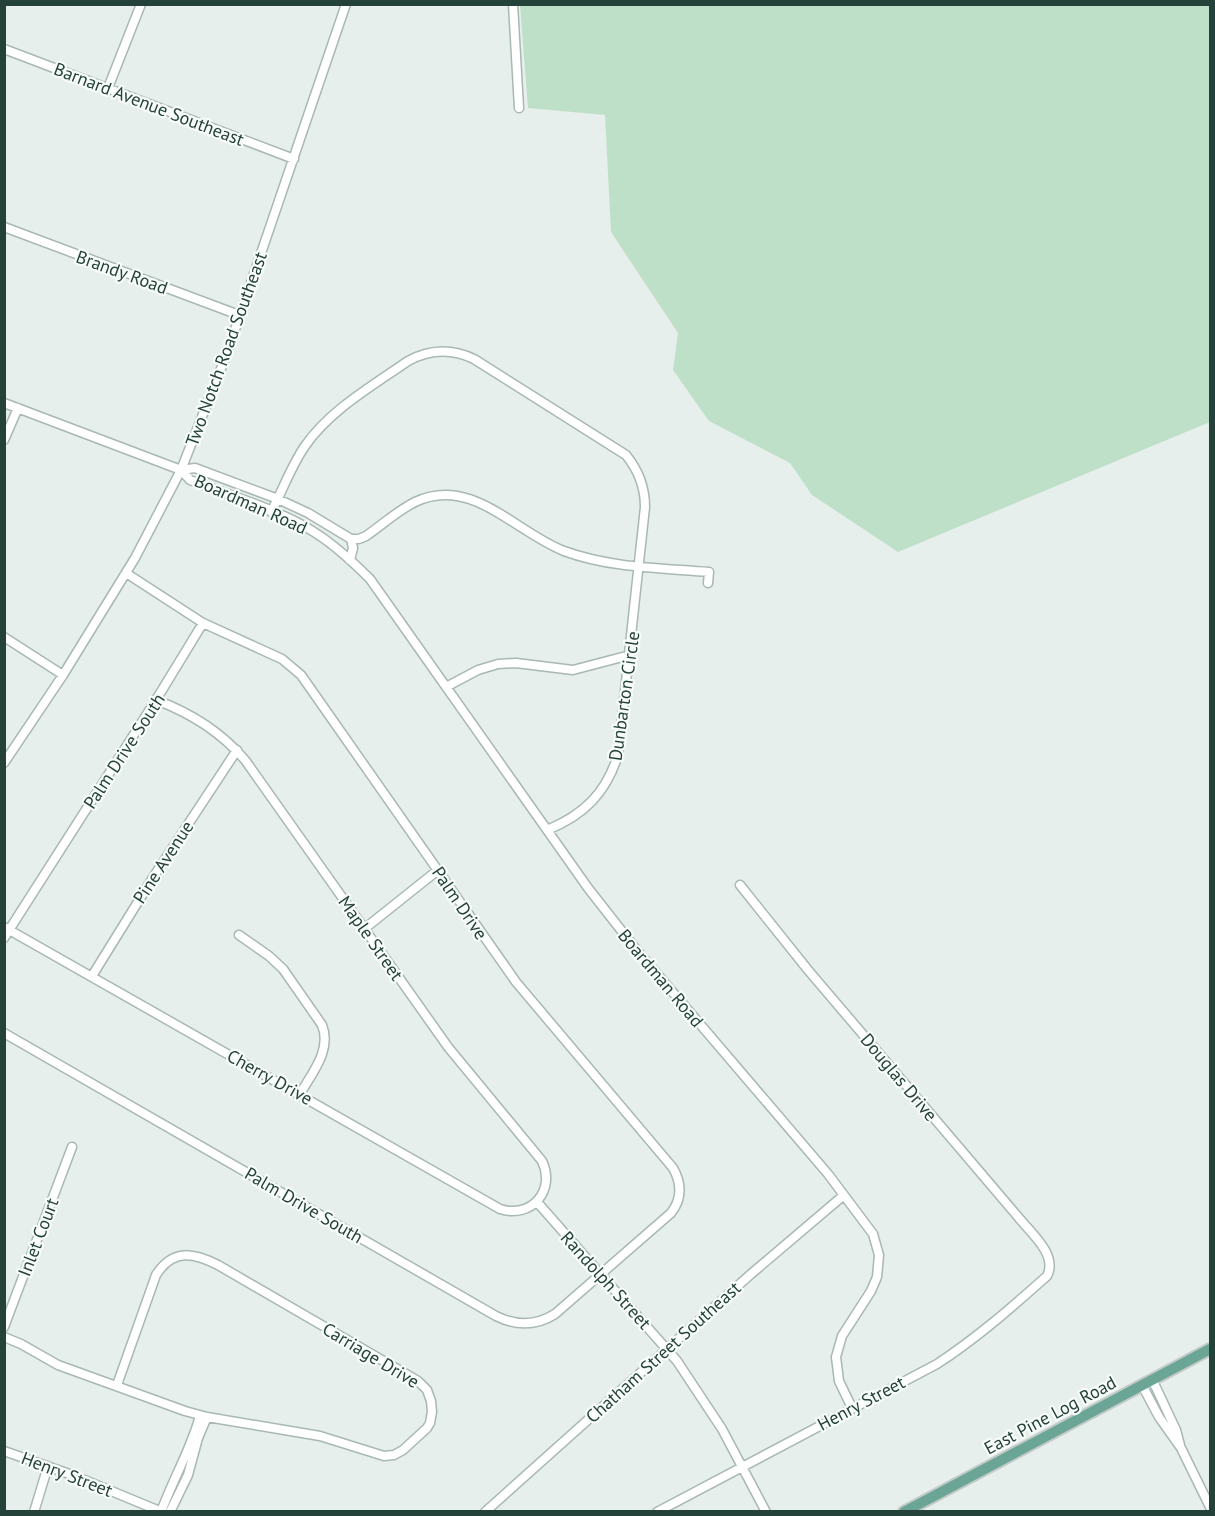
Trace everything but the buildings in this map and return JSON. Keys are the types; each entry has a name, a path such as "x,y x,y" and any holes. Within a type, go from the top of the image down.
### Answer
{"main road":[{"name":"East Pine Log Road","path":"904,1512 1210,1348"}],"street":[{"path":"108,88 141,4"},
{"name":"Two Notch Road Southeast","path":"4,763 63,675 126,573 159,516 181,470 239,315 346,4"},
{"path":"513,4 519,108"},
{"name":"Barnard Avenue Southeast","path":"4,49 294,159"},
{"name":"Brandy Road","path":"4,227 239,315"},
{"name":"Dunbarton Circle","path":"271,512 304,448 319,429 337,412 413,358 436,351 459,353 474,359 626,455 642,483 645,499 620,745 609,780 595,798 583,810 547,830"},
{"name":"Boardman Road","path":"4,403 181,470 190,480 312,530 370,579 588,888 635,948 844,1195 873,1234 879,1255 874,1284 851,1321 837,1350 836,1364 839,1381 852,1408"},
{"path":"4,440 18,408"},
{"name":"Boardman Road","path":"181,470 195,468 278,499 308,513 351,539"},
{"path":"350,560 353,548 351,539 366,536 414,503 430,497 456,495 479,502 530,535 564,551 592,559 640,566 709,572 708,583"},
{"name":"Palm Drive","path":"126,573 203,623 282,659 301,675 516,982 677,1175 680,1192 674,1208 600,1273"},
{"name":"Palm Drive South","path":"4,938 7,928 156,700 203,623"},
{"path":"4,637 63,675"},
{"path":"446,687 478,670 498,664 516,663 573,670 630,655"},
{"name":"Maple Street","path":"156,700 196,718 237,750 448,1047 542,1161 547,1182 544,1193 537,1202"},
{"name":"Pine Avenue","path":"92,976 154,876 237,750"},
{"path":"364,929 438,870"},
{"name":"Douglas Drive","path":"740,885 808,970 1019,1218 1049,1256 1051,1264 1049,1272"},
{"name":"Cherry Drive","path":"7,928 500,1209 511,1212 522,1211 537,1202"},
{"path":"239,935 283,969 322,1025 325,1036 323,1053 300,1094"},
{"name":"Palm Drive South","path":"4,1033 502,1320 523,1324 544,1320 555,1314 600,1273"},
{"name":"Inlet Court","path":"4,1326 72,1147"},
{"name":"Chatham Street Southeast","path":"485,1512 751,1274 844,1195"},
{"name":"Randolph Street","path":"537,1202 667,1349 708,1406 766,1512"},
{"name":"Carriage Drive","path":"4,1337 58,1365 203,1417 320,1436 384,1456 394,1455 403,1450 427,1428 432,1418 429,1395 418,1381 218,1265 201,1257 190,1255 178,1256 168,1261 156,1275 117,1385"},
{"name":"Henry Street","path":"657,1512 952,1354 1000,1317 1049,1272"},
{"path":"1147,1382 1176,1430 1181,1448 1210,1507"},
{"path":"161,1511 203,1417"},
{"path":"170,1512 188,1475 203,1417"},
{"name":"Henry Street","path":"4,1451 161,1511"},
{"path":"34,1512 48,1466"}],"green space":[{"path":"520,5 1210,5 1210,422 898,552 812,495 790,463 709,421 673,370 678,333 611,232 605,115 528,108"}]}
